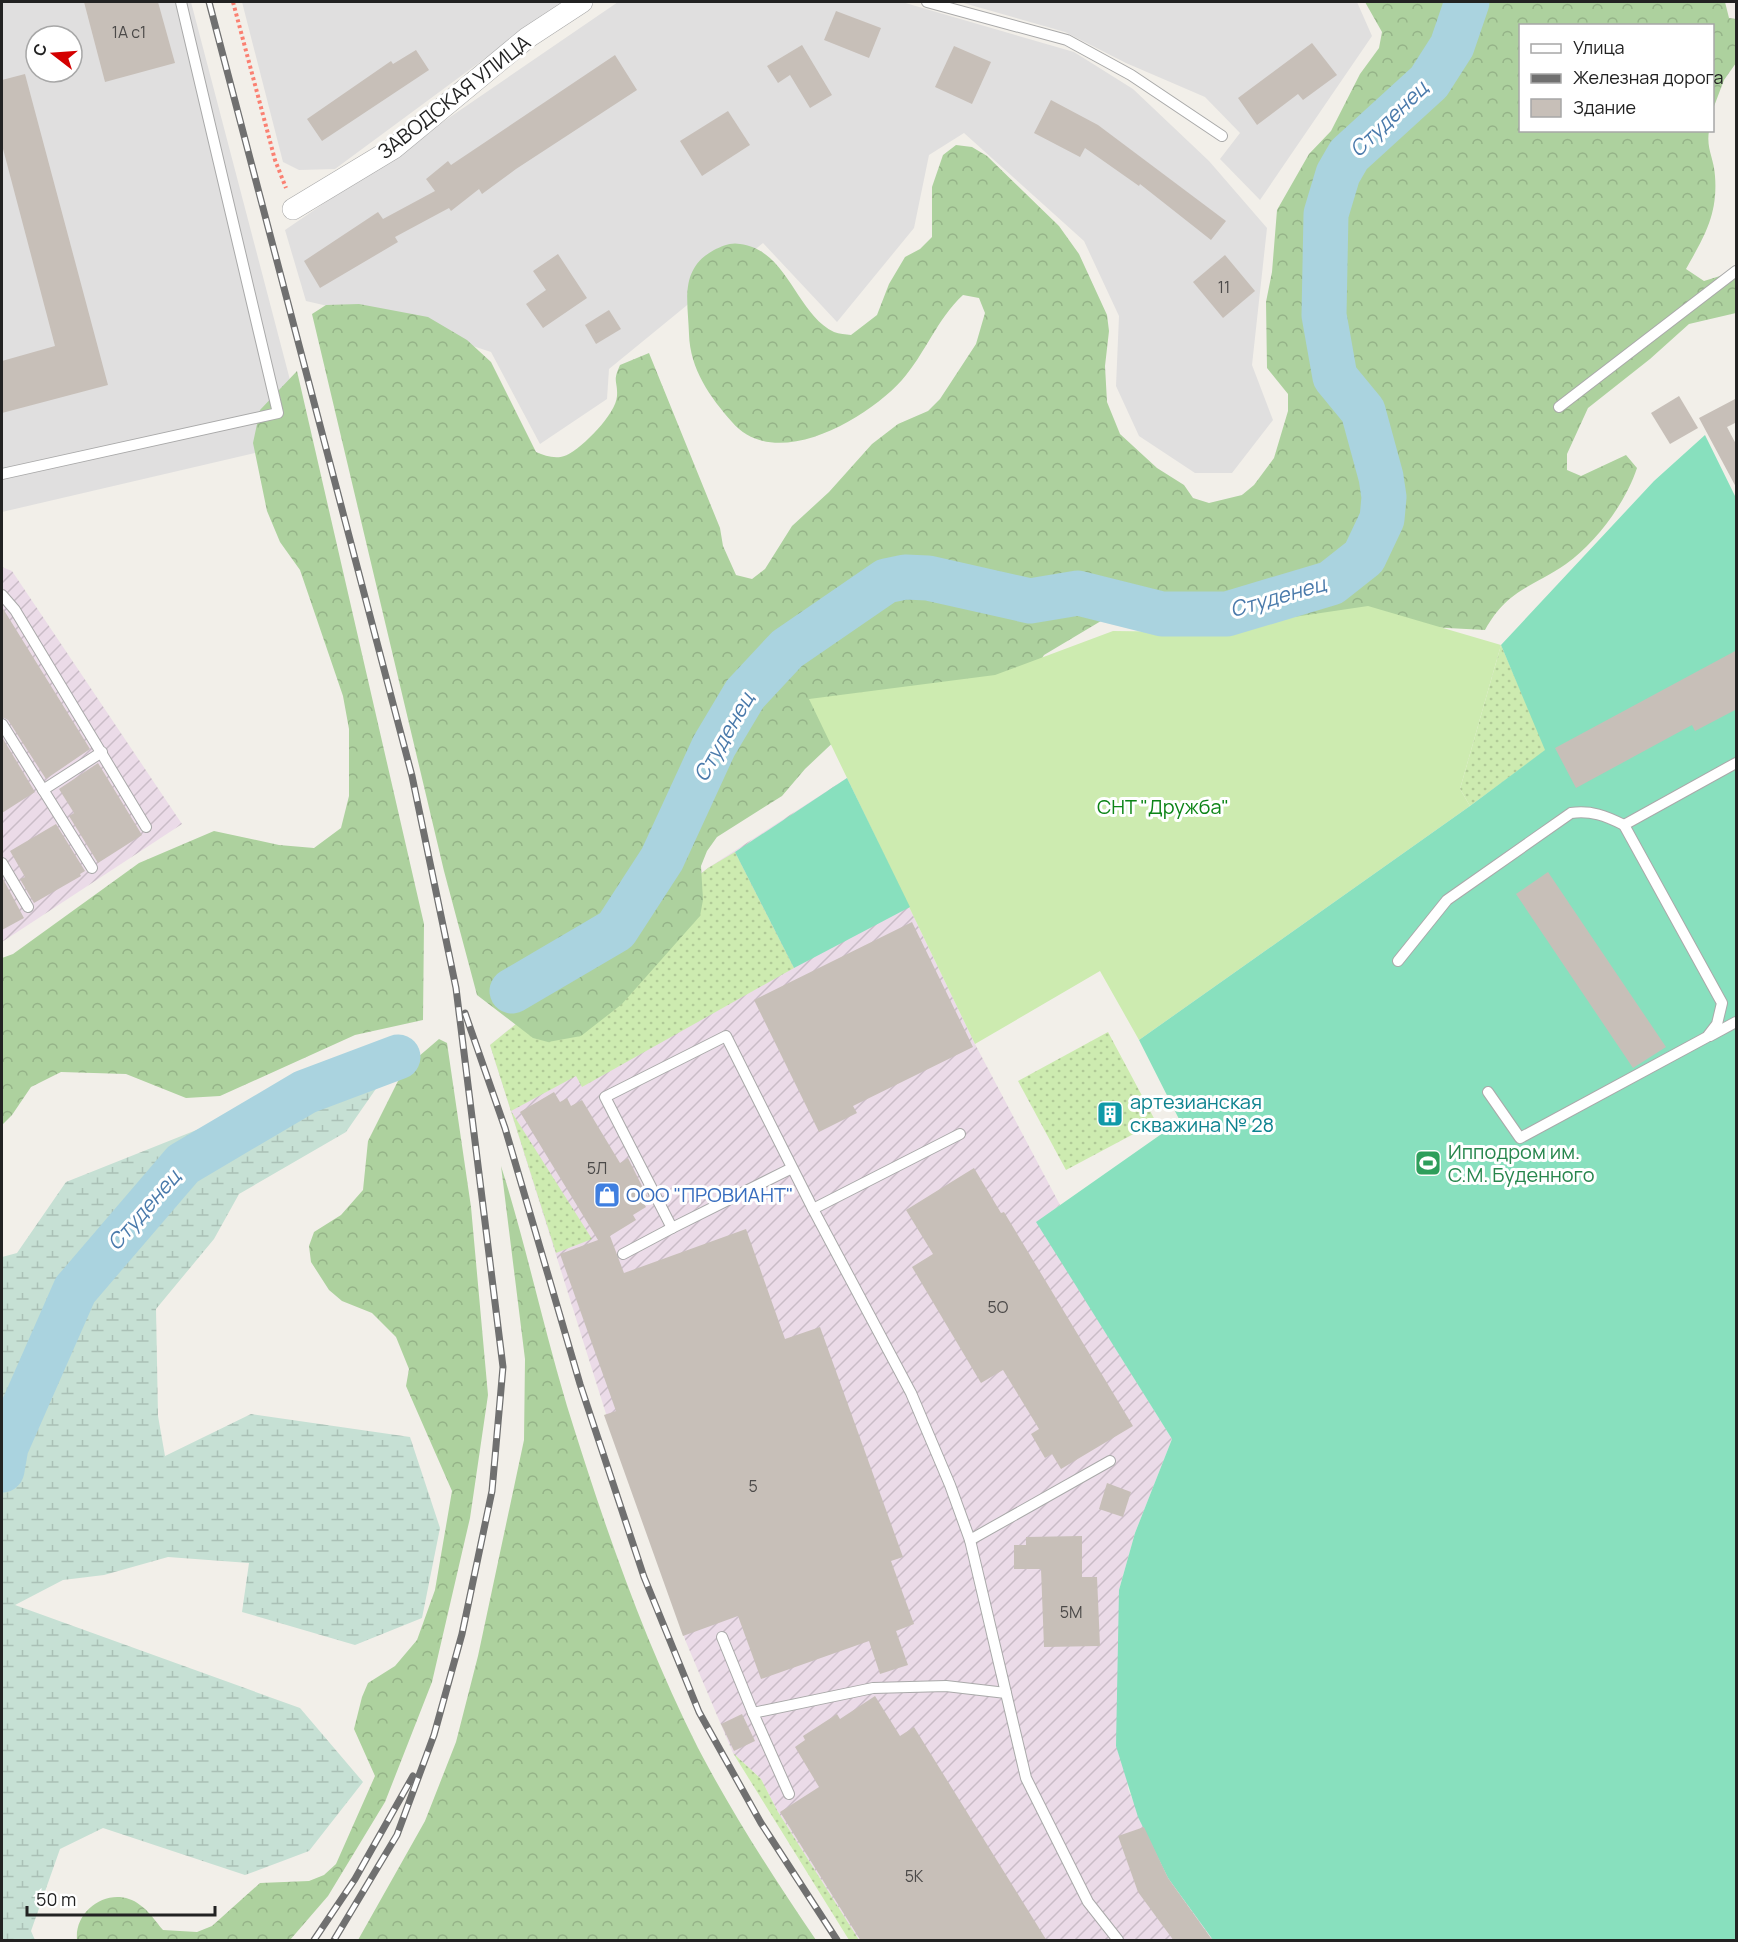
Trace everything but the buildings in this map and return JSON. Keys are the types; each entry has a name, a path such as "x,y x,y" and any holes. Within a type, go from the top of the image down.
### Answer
{"street":[{"name":"ЗАВОДСКАЯ УЛИЦА","path":"293,209 394,148 527,38 582,2"}],"lane":[{"path":"2,474 278,413 181,2"},
{"path":"927,2 1067,40 1131,75 1222,136"},
{"path":"1559,407 1737,271"},
{"path":"2,595 15,610 146,827"},
{"path":"2,724 92,868"},
{"path":"43,790 102,752"},
{"path":"1624,825 1737,763"},
{"path":"1398,961 1447,900 1570,813 1585,811 1601,814 1624,825 1722,1004 1717,1024 1707,1037"},
{"path":"2,863 28,907"},
{"path":"1488,1092 1520,1138 1737,1022"},
{"path":"672,1228 605,1097 726,1036 813,1209 911,1393 950,1485 970,1540 1026,1778 1088,1902 1118,1941"},
{"path":"813,1209 960,1134"},
{"path":"623,1254 792,1167"},
{"path":"970,1540 1110,1461"},
{"path":"722,1637 789,1794"},
{"path":"753,1713 873,1688 946,1686 1006,1693"}],"path":[{"path":"233,2 275,160 293,209"}],"shaded area":[{"path":"2,2 191,2 306,441 2,512"},
{"path":"242,2 568,2 507,42 335,169 299,170 283,162"},
{"path":"618,2 902,2 1074,52 1133,89 1209,161 1267,228 1252,365 1273,420 1232,473 1195,473 1139,436 1116,386 1119,316 1084,241 964,133 929,155 914,228 837,322 763,243 609,369 607,399 540,444 491,352 406,324 306,301 285,230"},
{"path":"960,2 1357,2 1372,36 1260,200 1220,159 1240,133 1205,97 1126,63 1065,32"},
{"path":"2,567 12,571 182,824 2,942"},
{"path":"847,778 975,1044 1060,1205 1037,1222 1172,1439 1135,1533 1119,1590 1128,1789 1168,1878 1213,1940 859,1940 778,1812 761,1779 733,1753 686,1642 607,1417 490,1045 708,868"}],"green space":[{"path":"1365,2 1725,2 1729,18 1736,19 1736,63 1724,80 1714,106 1714,24 1519,24 1519,132 1709,132 1715,176 1712,214 1704,236 1686,269 1704,281 1736,271 1736,313 1689,324 1650,359 1588,408 1567,454 1567,470 1581,476 1626,455 1637,468 1618,508 1588,545 1566,564 1512,597 1502,606 1485,630 1317,621 1269,613 1106,618 1044,655 1035,670 860,717 805,769 782,796 717,837 707,851 701,866 703,900 700,916 622,1004 581,1036 548,1042 533,1038 477,995 444,871 312,314 326,305 359,304 428,317 467,340 491,362 536,452 551,457 567,455 574,451 598,429 615,403 616,378 620,365 649,353 720,528 723,546 736,575 752,579 765,569 792,526 829,492 872,444 898,424 928,411 940,399 976,344 985,313 979,298 963,295 946,315 902,380 867,410 820,435 795,441 772,442 750,436 732,422 716,403 697,371 690,347 687,298 690,276 695,266 714,250 727,245 737,244 756,249 770,258 781,270 810,312 821,323 834,332 851,335 877,315 889,284 905,257 920,249 932,237 932,187 943,155 956,145 972,147 987,156 1059,226 1079,254 1107,315 1109,331 1105,366 1107,402 1120,434 1157,468 1184,485 1193,498 1209,503 1242,495 1254,485 1274,458 1288,411 1288,394 1267,368 1266,302 1272,272 1277,210 1309,154 1331,131 1360,74 1379,48 1382,32"},
{"path":"297,371 424,924 423,1020 355,1035 220,1096 186,1098 126,1074 61,1072 31,1087 12,1115 2,1125 2,958 13,954 139,863 214,831 279,845 314,848 341,828 349,796 349,729 343,696 300,570 280,542 267,511 253,443 260,410"},
{"name":"Ипподром им. С.М. Буденного","path":"1705,435 1736,498 1736,1940 1213,1940 1168,1878 1138,1817 1116,1746 1119,1590 1135,1533 1172,1439 1036,1222 1180,1121 1139,1040 1470,806 1545,750 1501,645 1654,481"},
{"name":"СНТ \"Дружба\"","path":"1368,606 1501,645 1460,789 1470,806 1139,1040 1100,971 975,1044 809,699 995,675 1113,631 1193,632"},
{"path":"1501,645 1546,750 1470,806 1460,789"},
{"path":"847,778 910,907 794,968 735,852"},
{"path":"735,852 794,968 582,1087 576,1076 511,1111 592,1239 556,1253 490,1045 708,868"},
{"path":"1108,1032 1156,1122 1066,1170 1018,1081"},
{"path":"439,1039 447,1043 471,1207 488,1395 470,1518 432,1682 385,1802 328,1896 290,1940 77,1940 78,1928 88,1909 107,1898 129,1899 140,1905 163,1930 197,1932 212,1926 260,1883 309,1881 324,1875 336,1864 375,1776 354,1729 362,1697 368,1683 395,1666 417,1640 435,1590 452,1491 406,1386 409,1369 396,1337 372,1313 342,1301 329,1290 311,1262 309,1246 314,1232 341,1215 363,1190 368,1141 404,1069"},
{"path":"398,1057 346,1132 239,1194 214,1239 156,1309 158,1416 165,1456 251,1414 410,1437 440,1528 422,1618 355,1645 242,1612 249,1563 168,1557 104,1575 63,1580 15,1605 300,1708 363,1782 309,1851 245,1875 103,1828 60,1849 31,1931 35,1940 2,1940 2,1257 17,1253 66,1182 209,1125 317,1064"},
{"path":"501,1166 567,1406 625,1580 659,1665 698,1748 725,1798 816,1940 358,1940 425,1821 456,1742 478,1656 524,1440 525,1359"},
{"path":"733,1753 761,1779 778,1812 859,1940 849,1940"}],"waterway":[{"name":"Студенец","path":"512,991 616,930 662,859 714,746 745,694 787,649 886,581 905,577 928,578 1030,601 1078,593 1162,614 1227,614 1331,583 1364,557 1382,519 1384,497 1381,477 1363,411 1335,377 1324,315 1326,214 1338,174 1349,155 1429,82 1452,46 1467,2"},
{"name":"Студенец","path":"2,1470 6,1447 75,1290 183,1164 305,1092 398,1057"}],"railway":[{"path":"209,2 412,776 456,988 503,1367 492,1491 462,1634 434,1735 397,1835 334,1940"},
{"path":"465,1013 505,1128 580,1384 644,1577 699,1712 761,1823 837,1940"},
{"path":"314,1940 355,1879 413,1776"}],"place":[{"name":"артезианская скважина № 28","path":"1110,1114"},
{"name":"Ипподром им. С.М. Буденного","path":"1428,1163"},
{"name":"ООО \"ПРОВИАНТ\"","path":"607,1195"}]}
